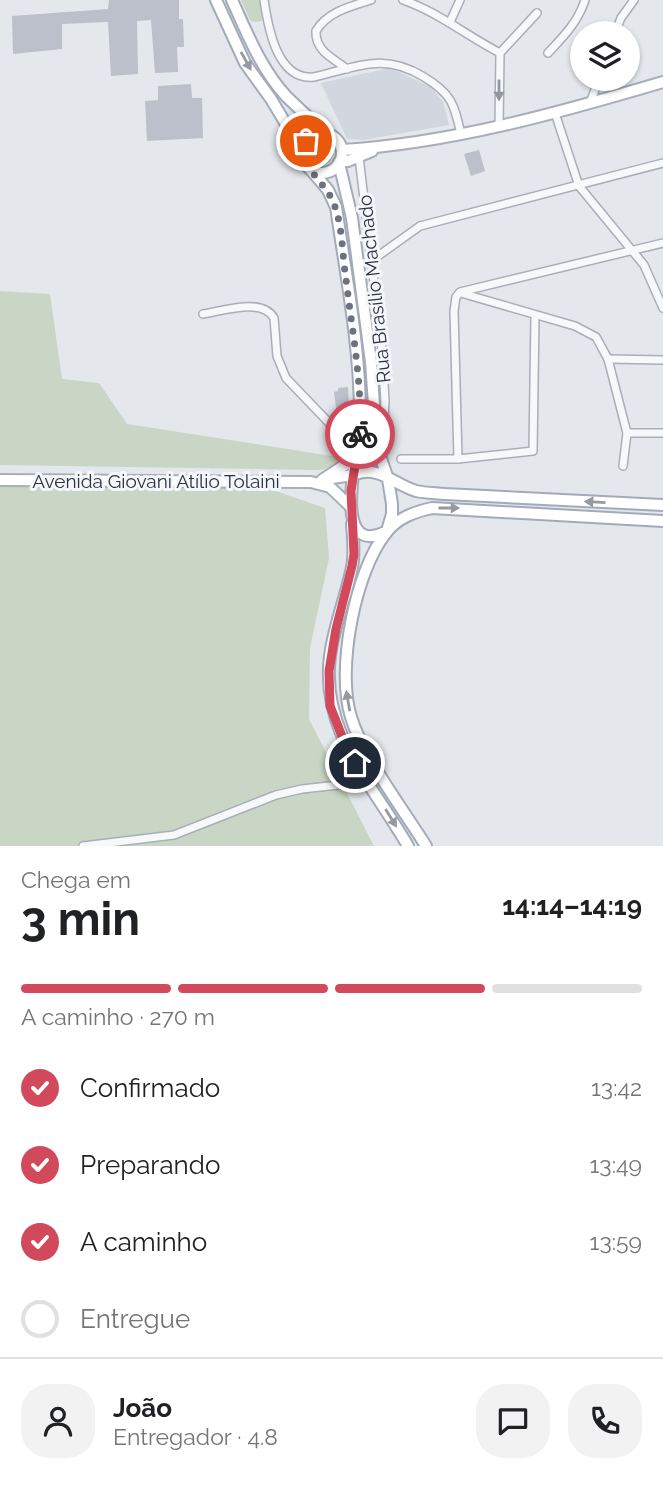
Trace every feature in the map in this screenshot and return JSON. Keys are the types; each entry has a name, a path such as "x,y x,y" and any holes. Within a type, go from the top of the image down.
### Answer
{"main road":[{"path":"216,0 245,63 302,150 304,161 328,190 335,207 355,334 360,417 350,506 352,566 330,654 329,692 335,721 366,782 408,846"},
{"path":"232,0 250,41 285,95 324,131 337,139 352,218 371,362 377,447 388,479 392,514 387,531 367,565 355,606 346,660 346,698 360,740 426,846"},
{"path":"311,170 325,173 340,158 384,145 499,126 663,82"},
{"path":"302,150 310,137 324,131"},
{"path":"340,158 359,157 384,145"},
{"path":"316,481 356,456"},
{"path":"355,474 376,471 416,491 445,495 663,505"},
{"name":"Avenida Giovani Atílio Tolaini","path":"0,480 316,481 355,474"},
{"path":"316,481 330,486 350,506"},
{"path":"352,524 368,536 376,537 415,512 432,508 663,521"}],"street":[{"path":"264,0 268,25 279,54 297,75 304,78 314,77 378,62 405,66 439,86 450,97 461,134"},
{"path":"347,69 319,48 316,31 325,19 349,6 371,0"},
{"path":"403,0 450,22 470,37 500,53"},
{"path":"450,22 460,0"},
{"path":"548,53 572,27 585,0"},
{"path":"620,21 634,0"},
{"path":"499,126 500,53 537,13"},
{"path":"590,103 594,91"},
{"path":"555,113 579,186 648,272 663,308"},
{"name":"Rua Brasílio Machado","path":"359,157 383,349 383,464"},
{"path":"371,261 420,226 663,163"},
{"path":"458,459 454,311 456,297 460,292 663,243"},
{"path":"460,292 587,331 601,344 608,359 627,433 623,466"},
{"path":"202,314 251,307 266,309 272,314 277,356 283,372 356,456"},
{"path":"401,459 458,459 533,451 535,316"},
{"path":"608,359 663,360"},
{"path":"627,433 663,433"},
{"path":"83,846 174,835 276,795 302,789 366,782"}],"shaded area":[{"path":"390,68 431,87 443,102 449,125 363,140 347,139 321,83"}],"green space":[{"path":"241,0 262,0 265,18 258,22 250,20"},
{"path":"321,141 329,145 333,153 329,161 321,165 313,161 309,153 313,145"},
{"path":"0,291 50,294 62,379 99,383 127,424 345,458 331,467 314,470 0,465"},
{"path":"261,486 325,508 329,558 310,648 309,719 374,846 0,846 0,487"}],"building":[{"path":"109,0 179,0 184,47 177,47 178,72 155,73 151,20 137,21 138,74 111,76 108,22 62,24 62,49 13,54 12,16 108,9"},
{"path":"191,84 192,98 202,98 203,138 147,141 145,101 158,100 158,86"},
{"path":"479,150 485,171 471,176 464,154"},
{"path":"348,387 350,426 341,426 338,423 334,392 338,391 338,388"}],"way so far":[{"path":"306,141 302,150 304,161 323,182 335,207 355,334 360,434"}],"route":[{"path":"355,763 330,706 329,671 330,654 354,554 350,506 354,459 360,434"}]}
